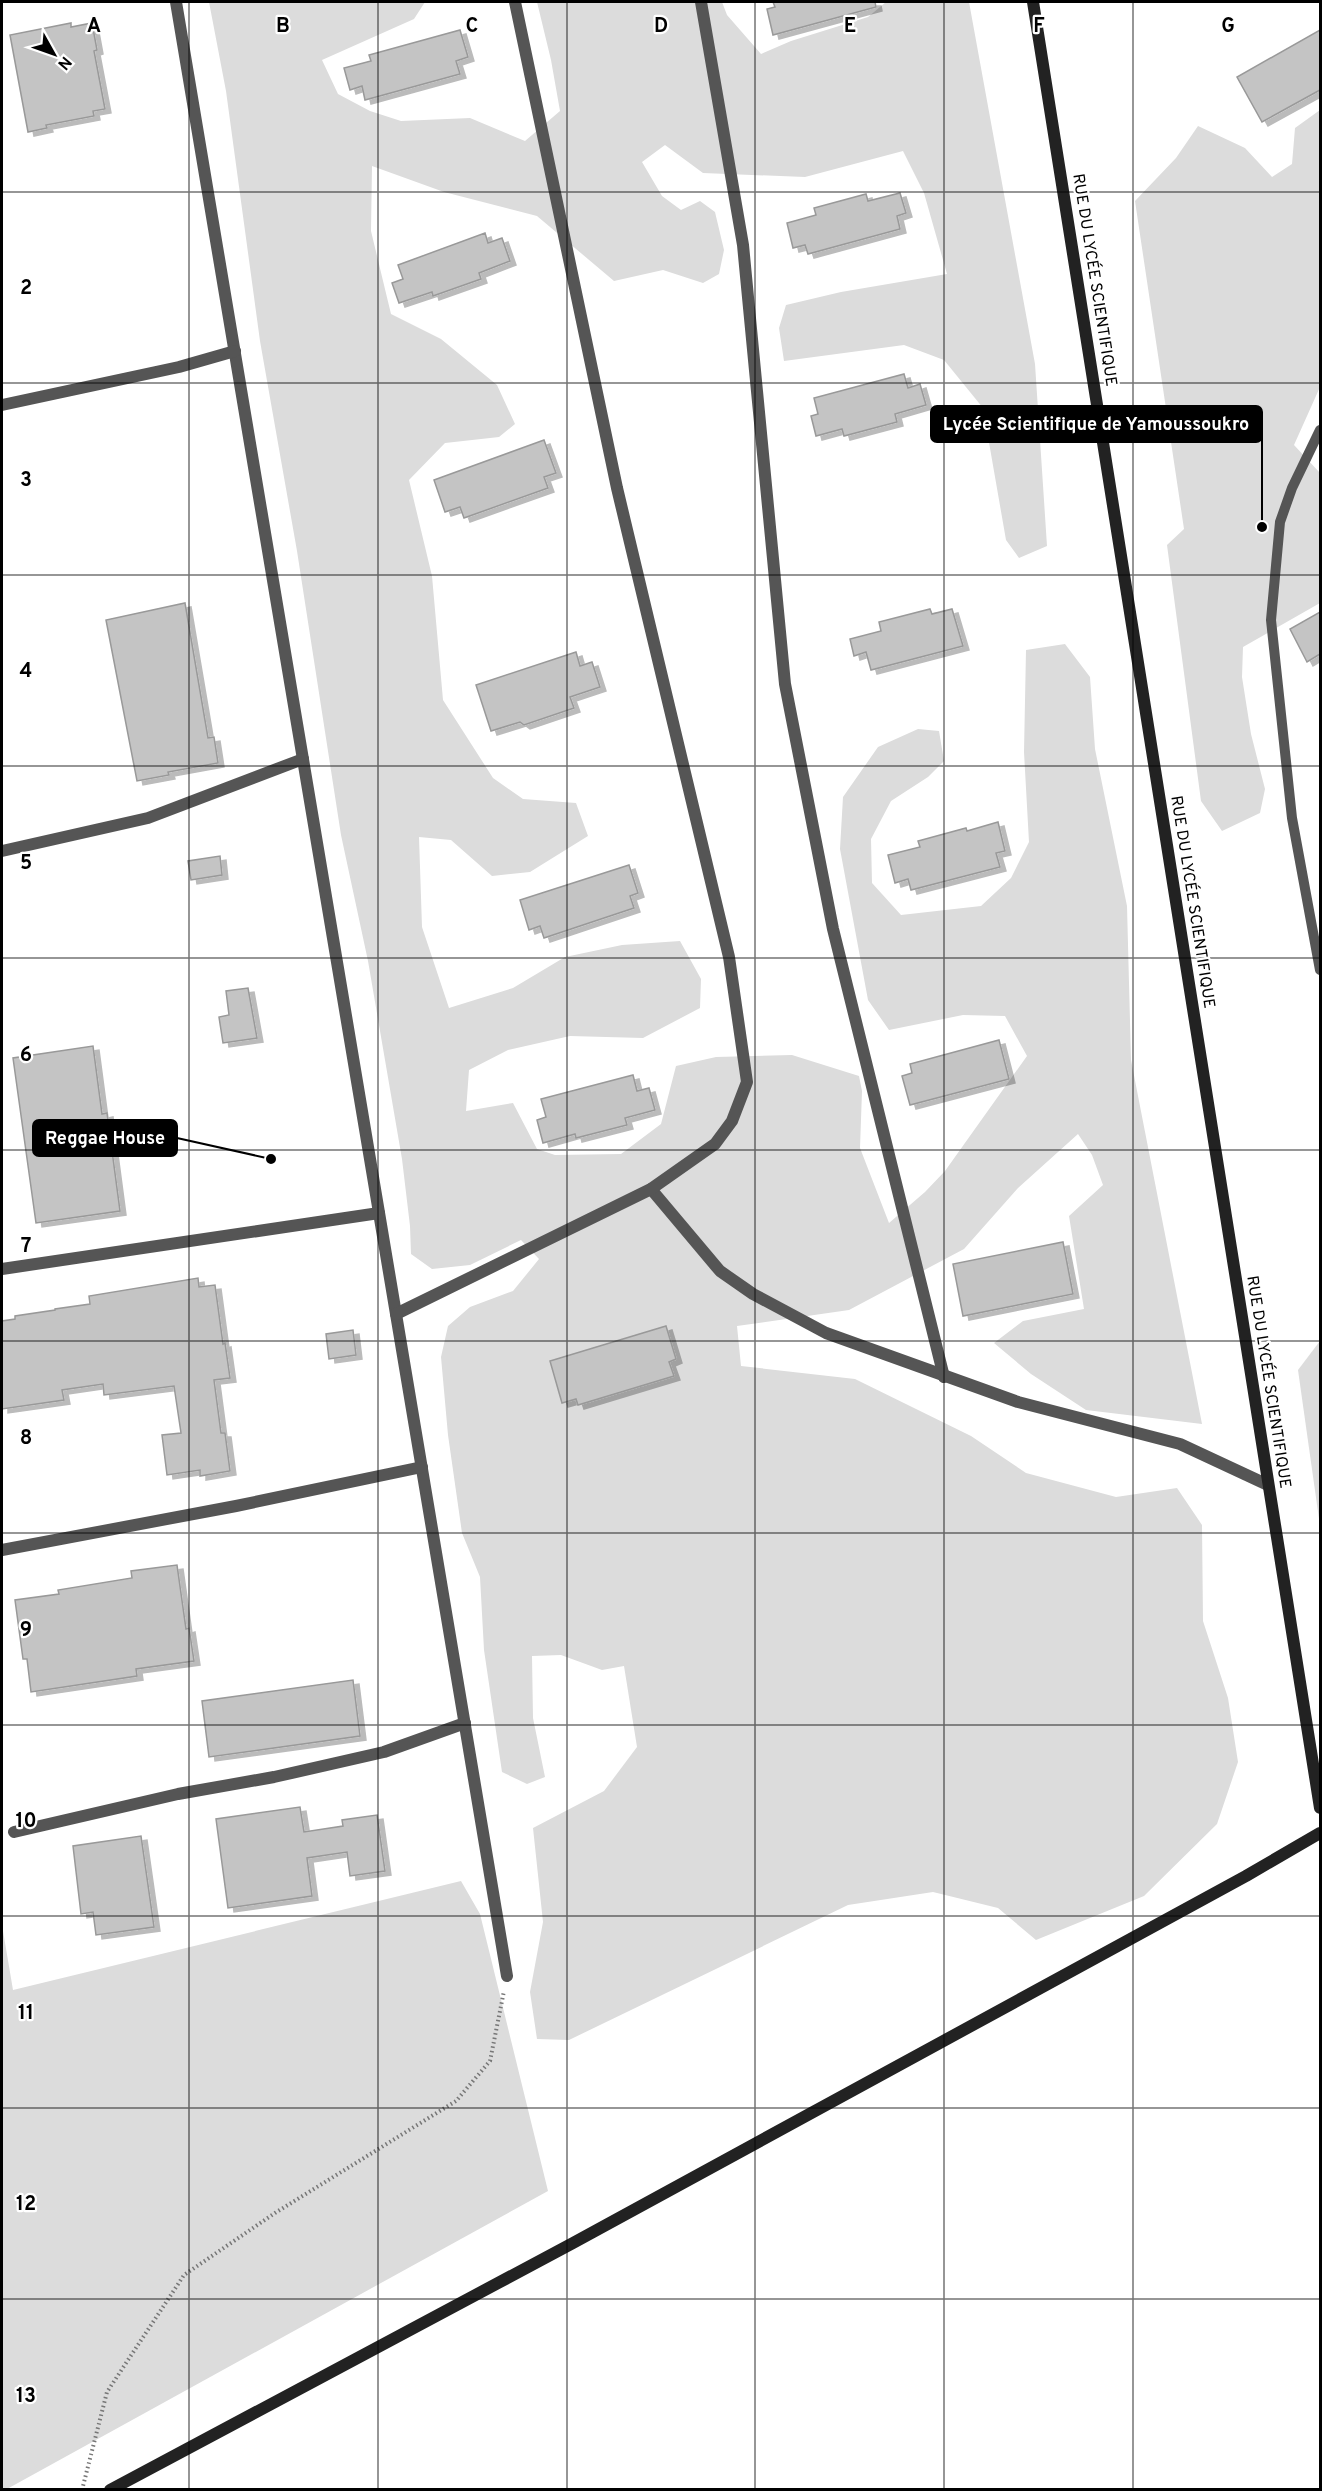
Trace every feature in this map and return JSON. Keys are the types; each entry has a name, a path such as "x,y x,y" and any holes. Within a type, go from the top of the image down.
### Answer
{"street":[{"path":"176,2 507,1976"},
{"path":"396,1314 651,1189 715,1144 732,1121 747,1082 729,957 617,488 515,2"},
{"path":"701,2 743,245 785,684 833,929 944,1377"},
{"name":"RUE DU LYCÉE SCIENTIFIQUE","path":"1033,2 1320,1808"},
{"path":"2,405 179,367 235,351"},
{"path":"2,851 148,818 303,759"},
{"path":"651,1189 720,1271 753,1294 826,1333 1018,1402 1180,1444 1268,1485"},
{"path":"2,1269 379,1213"},
{"path":"2,1550 236,1506 422,1467"},
{"path":"14,1832 178,1794 274,1777 384,1752 465,1723"},
{"path":"110,2490 573,2243 1246,1876 1320,1833"}],"lane":[{"path":"1320,430 1292,488 1280,522 1271,620 1292,818 1320,970"}],"path":[{"path":"82,2490 107,2392 184,2275 275,2213 456,2101 490,2061 507,1976"}],"shaded area":[{"path":"209,2 425,2 414,19 322,60 338,94 370,111 401,121 470,118 525,141 560,111 537,2 722,2 727,15 761,54 791,41 868,17 886,2 969,2 1035,364 1047,546 1019,558 1006,540 983,408 944,360 904,345 784,361 779,328 786,305 841,292 947,274 924,193 903,151 805,177 703,173 665,145 642,162 662,196 681,210 700,201 715,212 724,250 719,274 703,283 663,270 614,281 537,216 444,192 372,166 371,231 391,314 441,339 497,385 515,424 499,437 445,443 409,480 432,576 443,700 493,778 523,799 576,803 588,836 530,872 492,876 451,840 419,837 422,927 449,1008 513,988 565,957 622,945 680,941 701,979 700,1008 643,1038 570,1036 508,1050 469,1070 466,1111 513,1103 537,1149 555,1155 621,1154 661,1124 676,1066 716,1057 792,1055 859,1076 862,1091 860,1148 889,1223 945,1171 1027,1056 1005,1016 963,1015 889,1030 868,1000 840,849 843,797 878,747 918,729 939,731 944,761 928,777 891,801 871,839 872,883 901,915 981,906 1011,878 1029,842 1024,752 1026,650 1065,644 1090,677 1095,749 1127,906 1131,1060 1202,1424 1086,1410 1031,1374 994,1343 1023,1321 1084,1309 1069,1216 1103,1185 1092,1155 1078,1134 1018,1188 964,1249 849,1310 737,1326 741,1366 855,1379 971,1436 1026,1473 1116,1497 1177,1488 1202,1525 1203,1621 1228,1698 1238,1762 1217,1824 1144,1896 1036,1940 998,1908 933,1892 848,1905 569,2040 537,2039 530,1992 543,1922 533,1828 604,1791 637,1747 624,1666 602,1670 561,1655 532,1656 533,1718 545,1777 527,1784 502,1772 484,1650 480,1577 462,1533 448,1435 441,1357 448,1326 470,1307 513,1291 539,1259 521,1240 470,1265 432,1269 411,1254 402,1159 368,961 341,835 297,551 260,341 226,91"},
{"path":"1320,110 1320,387 1294,445 1320,473 1320,603 1243,647 1242,677 1251,734 1265,789 1260,813 1222,831 1201,801 1167,545 1184,529 1135,201 1176,158 1198,126 1245,148 1272,177 1292,164 1295,128"},
{"path":"1320,1341 1320,1526 1298,1370"},
{"path":"461,1881 480,1914 548,2191 7,2489 2,2489 2,1925 13,1990"}],"building":[{"path":"773,2 875,2 876,7 773,35 767,9 775,7"},
{"path":"71,23 71,27 92,23 97,50 94,51 105,109 93,111 94,116 46,125 47,128 28,132 10,35"},
{"path":"460,30 468,57 456,61 460,74 365,100 362,86 350,90 344,68 371,61 369,55"},
{"path":"1320,30 1320,90 1262,122 1237,77"},
{"path":"900,193 906,213 897,216 900,229 808,254 805,245 793,248 787,223 816,215 814,208 866,194 868,201"},
{"path":"485,233 488,243 502,238 510,261 479,273 481,279 433,296 432,292 399,303 392,283 403,279 398,265"},
{"path":"904,374 908,388 920,384 926,405 895,414 897,422 844,436 842,429 816,436 811,416 818,414 814,398"},
{"path":"544,440 556,473 544,477 548,488 464,518 460,507 445,512 434,480"},
{"path":"185,603 208,738 214,737 218,763 168,772 169,775 137,781 106,620"},
{"path":"930,609 932,614 952,609 963,646 871,670 866,652 854,656 850,639 881,631 879,622"},
{"path":"1320,612 1320,654 1307,662 1290,629"},
{"path":"576,652 580,666 592,662 600,687 570,697 574,708 524,725 520,722 491,731 476,685"},
{"path":"998,822 1005,851 996,853 1000,867 911,890 908,879 895,883 888,855 920,847 918,841"},
{"path":"220,856 222,875 191,880 188,861"},
{"path":"629,865 638,893 630,896 634,908 544,938 540,926 529,930 520,900"},
{"path":"248,988 257,1038 223,1043 219,1017 229,1015 226,991"},
{"path":"999,1040 1009,1079 910,1105 902,1076 912,1073 910,1064"},
{"path":"93,1046 102,1114 107,1113 120,1211 36,1223 13,1058"},
{"path":"633,1075 637,1091 649,1088 655,1110 625,1118 627,1125 576,1138 575,1134 543,1143 537,1120 546,1117 541,1099"},
{"path":"1063,1242 1073,1294 963,1316 953,1264"},
{"path":"198,1278 199,1287 215,1285 223,1344 225,1343 230,1378 214,1380 221,1433 225,1433 230,1471 200,1476 200,1470 167,1475 162,1435 181,1433 174,1386 104,1395 103,1384 62,1390 64,1400 2,1409 2,1321 15,1319 15,1316 90,1304 89,1296"},
{"path":"666,1326 676,1359 669,1362 674,1376 578,1405 576,1399 562,1403 550,1361"},
{"path":"353,1330 356,1355 329,1359 326,1334"},
{"path":"177,1565 186,1629 189,1628 194,1661 136,1669 137,1676 31,1692 27,1659 23,1659 15,1600 59,1594 58,1590 132,1578 131,1571"},
{"path":"353,1680 360,1736 209,1757 202,1701"},
{"path":"300,1807 304,1832 343,1826 342,1820 377,1815 385,1871 350,1876 347,1852 307,1858 312,1896 228,1908 216,1819"},
{"path":"141,1836 154,1927 96,1935 93,1912 81,1914 73,1846"}],"place":[{"name":"Lycée Scientifique de Yamoussoukro","path":"1262,527"},
{"name":"Reggae House","path":"271,1159"}]}
